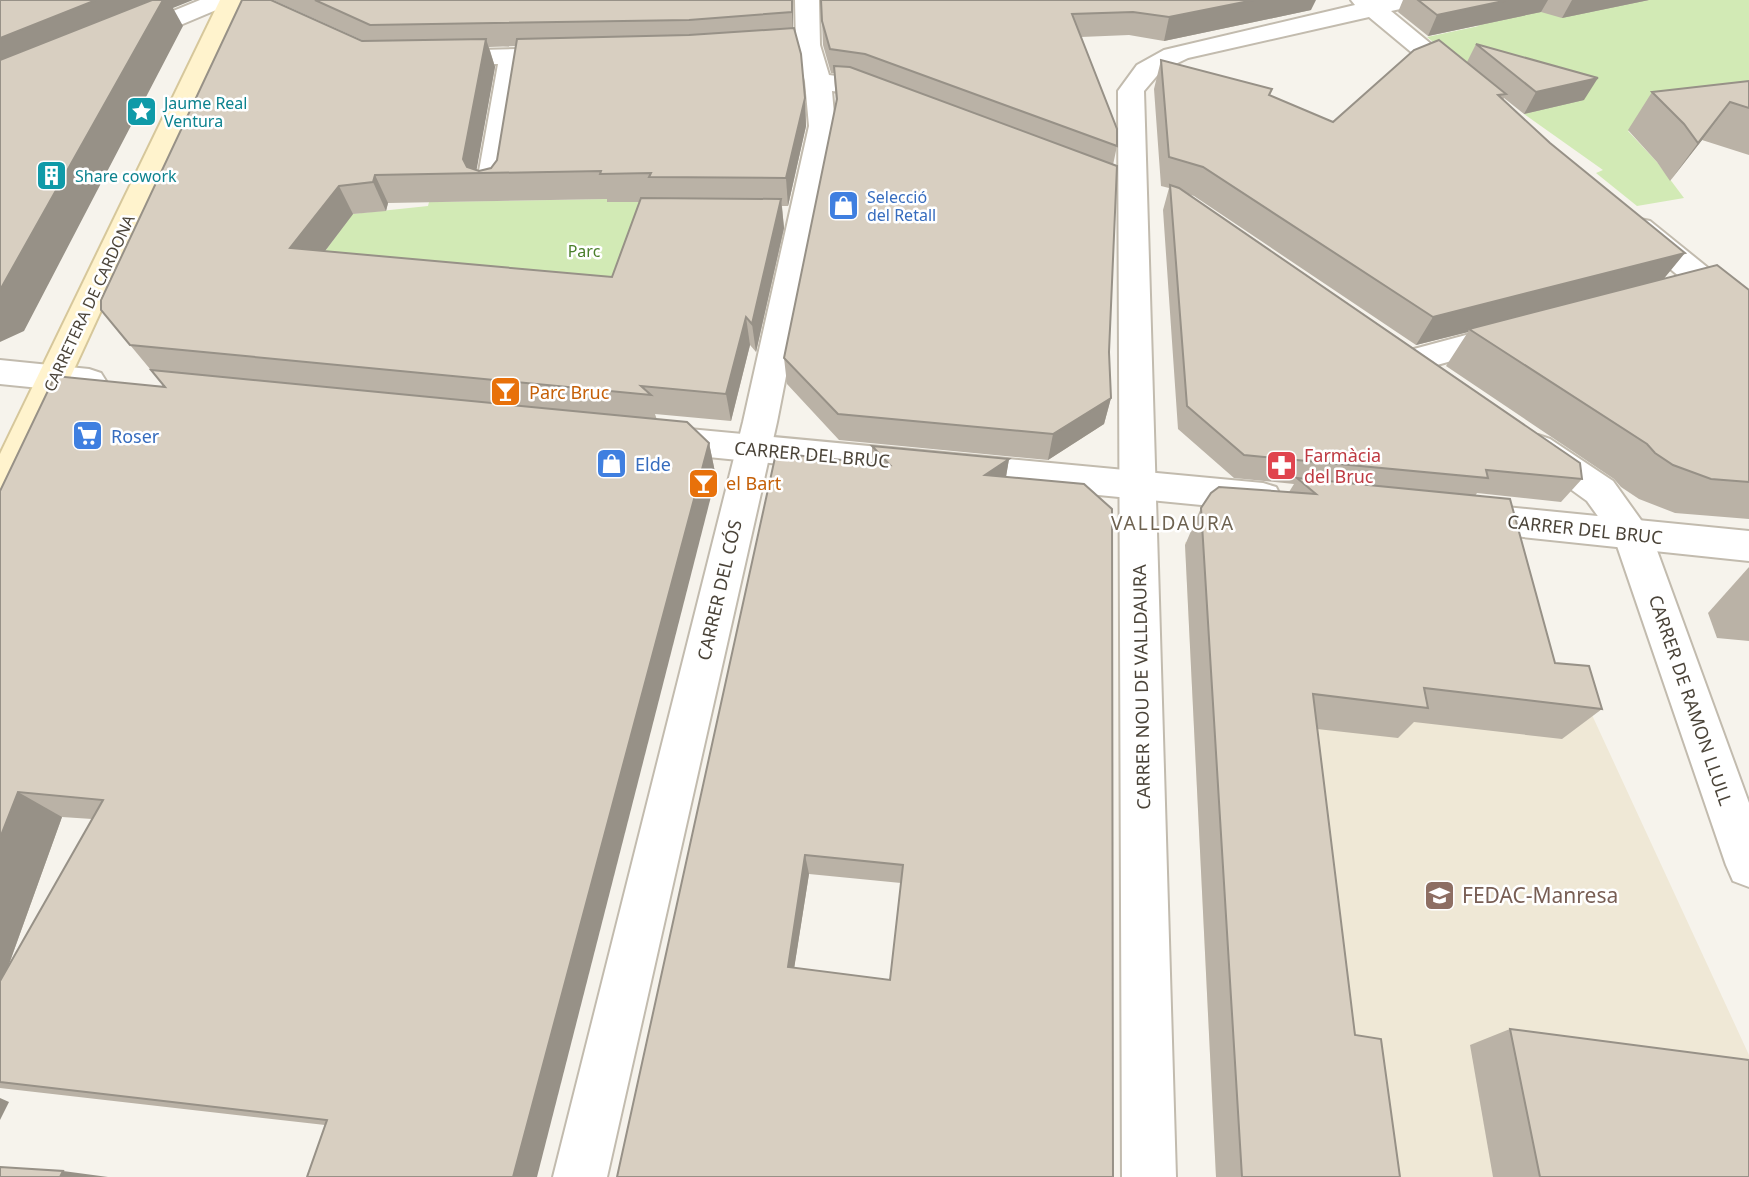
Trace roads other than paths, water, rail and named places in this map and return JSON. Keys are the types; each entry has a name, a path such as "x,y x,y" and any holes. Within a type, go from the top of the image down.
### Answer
{"main road":[{"name":"CARRETERA DE CARDONA","path":"0,491 54,377 245,1"}],"street":[{"path":"108,47 220,0"},
{"name":"CARRER DEL CÓS","path":"580,1177 752,449 822,126 818,82 808,45 807,0"},
{"name":"CARRER NOU DE VALLDAURA","path":"1149,1177 1137,484 1145,193 1131,91 1139,76 1162,58 1368,4 1411,0"},
{"path":"1368,4 1480,96"},
{"path":"779,47 808,45"},
{"path":"416,58 582,54"},
{"path":"490,188 512,56"},
{"path":"818,82 855,85 905,104"},
{"path":"1103,179 1145,193"},
{"path":"1620,212 1749,318"},
{"path":"1666,293 1706,283"},
{"path":"1443,382 1399,352 1535,328"},
{"path":"0,372 122,385"},
{"name":"CARRER DE RAMON LLULL","path":"1510,429 1600,491 1632,534 1749,865"},
{"name":"CARRER DEL BRUC","path":"632,437 1293,500"},
{"name":"CARRER DEL BRUC","path":"1430,514 1749,546"}],"place":[{"name":"Jaume Real Ventura","path":"141,112"},
{"name":"Share cowork","path":"52,176"},
{"name":"Selecció del Retall","path":"844,206"},
{"name":"Parc Bruc","path":"506,392"},
{"name":"Roser","path":"88,436"},
{"name":"Elde","path":"612,464"},
{"name":"Farmàcia del Bruc","path":"1281,465"},
{"name":"el Bart","path":"703,483"},
{"name":"FEDAC-Manresa","path":"1439,895"}],"district":[{"name":"VALLDAURA","path":"1173,523"}],"park label":[{"name":"Parc","path":"584,251"}]}
